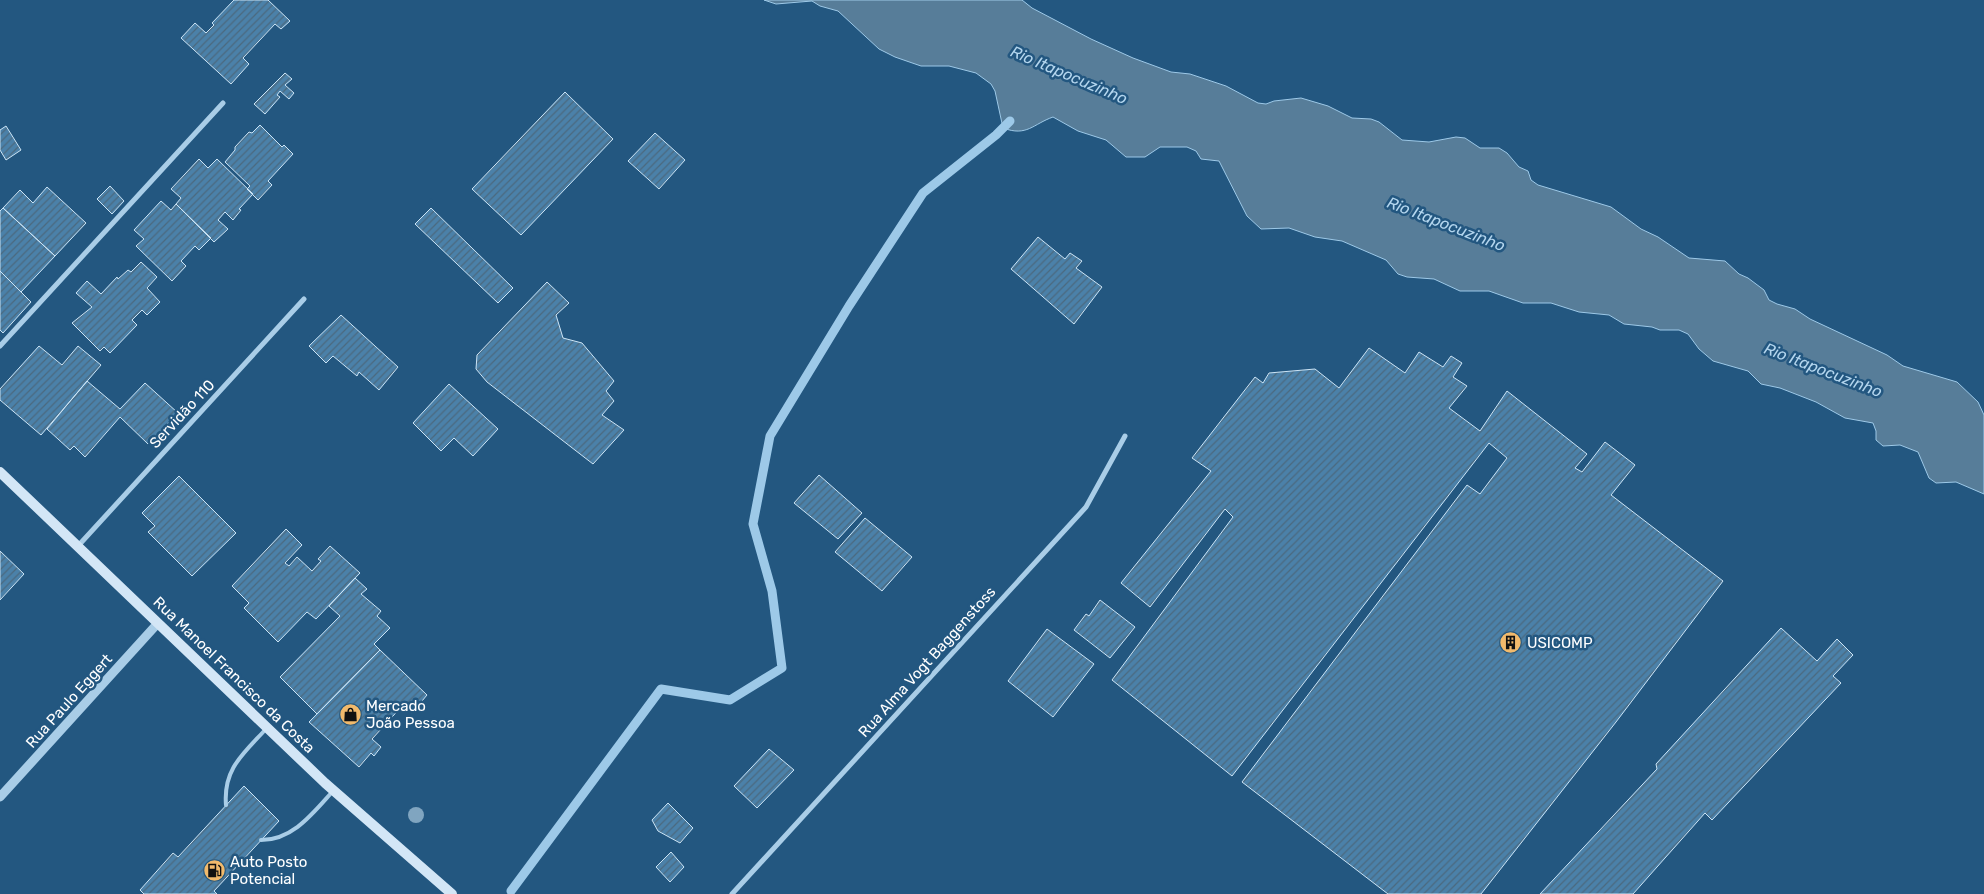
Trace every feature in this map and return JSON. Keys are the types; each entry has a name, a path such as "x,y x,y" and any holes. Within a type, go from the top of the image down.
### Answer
{"main road":[{"name":"Rua Manoel Francisco da Costa","path":"0,472 334,791 452,894"}],"street":[{"path":"0,346 223,103"},
{"name":"Servidão 110","path":"78,546 304,299"},
{"name":"Rua Alma Vogt Baggenstoss","path":"732,894 1086,507 1125,436"},
{"name":"Rua Paulo Eggert","path":"0,797 158,623"}],"lane":[{"path":"226,805 225,788 232,770 267,728"},
{"path":"261,840 285,836 299,826 334,791"}],"water":[{"name":"Rio Itapocuzinho","path":"764,0 1022,0 1032,8 1091,39 1133,58 1171,72 1190,74 1226,86 1258,103 1266,104 1274,101 1301,98 1328,106 1352,118 1371,119 1379,122 1402,140 1429,142 1456,137 1465,138 1480,148 1499,148 1507,153 1519,167 1528,171 1531,180 1538,185 1611,207 1641,229 1658,237 1689,258 1725,261 1739,274 1764,290 1769,300 1795,309 1810,319 1887,355 1903,366 1957,382 1978,402 1984,415 1984,494 1956,482 1936,483 1929,478 1918,452 1900,445 1883,446 1876,440 1876,431 1873,423 1845,418 1816,402 1780,388 1761,384 1748,371 1713,361 1699,349 1688,334 1679,330 1660,330 1652,327 1624,324 1609,315 1579,312 1551,303 1523,303 1489,291 1460,291 1434,279 1407,277 1398,274 1386,260 1342,241 1315,237 1289,228 1261,229 1247,216 1219,161 1201,159 1196,151 1187,147 1160,147 1145,157 1126,157 1106,140 1078,131 1053,117 1024,130 1018,131 1003,128 995,91 991,84 976,73 949,66 921,66 895,57 879,49 838,11 820,6 812,1 776,4"}],"building":[{"path":"234,0 268,0 290,21 281,29 275,24 243,58 249,64 231,84 181,38 195,23 206,33 214,25 212,23"},
{"path":"285,73 292,79 285,85 294,93 289,99 280,91 277,95 280,97 265,114 254,104"},
{"path":"565,92 613,139 521,235 472,189"},
{"path":"260,125 282,147 284,145 293,154 268,181 272,185 258,200 247,189 250,186 225,162 235,150 235,147 249,132 252,133"},
{"path":"6,126 21,150 6,160 0,150 0,130"},
{"path":"655,133 685,160 659,189 628,161"},
{"path":"199,159 208,168 217,159 253,194 239,209 241,210 233,220 225,212 218,220 228,229 214,242 176,204 181,198 171,189"},
{"path":"110,186 124,201 112,214 97,199"},
{"path":"47,187 86,223 55,256 3,208 20,190 33,203"},
{"path":"161,201 171,210 176,204 211,238 199,250 195,246 181,261 186,266 172,281 136,246 144,239 134,230"},
{"path":"3,208 55,256 21,292 0,271 0,211"},
{"path":"431,208 513,288 498,303 415,224"},
{"path":"1038,237 1065,259 1070,253 1082,261 1076,268 1102,287 1074,324 1011,269"},
{"path":"141,262 157,277 147,288 160,302 147,315 142,310 132,320 137,325 110,353 104,347 100,351 72,323 92,307 76,293 87,281 101,294 117,277 118,279 128,270 131,272"},
{"path":"0,271 31,302 3,333 0,330"},
{"path":"547,282 569,303 556,315 563,338 582,343 614,381 606,391 614,401 602,415 624,430 593,464 487,382 476,369 477,355"},
{"path":"341,315 398,367 379,390 359,372 357,376 333,356 326,363 309,346"},
{"path":"39,346 62,365 78,346 101,365 41,435 0,400 0,389"},
{"name":"USICOMP","path":"1369,348 1405,373 1419,352 1443,367 1451,356 1462,363 1453,377 1467,386 1449,408 1480,431 1507,391 1587,454 1575,468 1582,472 1605,442 1635,465 1611,495 1723,581 1616,722 1481,894 1388,894 1242,782 1467,485 1480,494 1507,458 1489,443 1232,776 1112,680 1233,517 1225,509 1150,607 1121,583 1211,471 1192,458 1255,377 1263,383 1269,373 1315,369 1339,388"},
{"path":"87,381 120,409 145,383 178,413 148,444 120,417 85,457 74,446 70,450 47,429"},
{"path":"449,384 498,429 473,456 454,438 441,451 413,423"},
{"path":"819,475 862,513 838,539 794,503"},
{"path":"179,476 236,533 192,576 148,532 155,526 142,513"},
{"path":"865,518 912,557 882,591 835,552"},
{"path":"286,529 302,545 285,563 289,566 297,557 312,571 321,561 318,559 330,546 360,573 316,619 307,612 278,642 244,608 249,603 232,586"},
{"path":"0,551 24,574 0,600"},
{"path":"355,578 367,589 361,594 381,611 377,616 390,628 374,644 380,650 317,714 280,677 340,616 329,606"},
{"path":"1100,600 1135,627 1110,658 1074,630 1086,614 1089,616"},
{"path":"1781,628 1817,661 1837,639 1853,655 1833,676 1841,683 1712,820 1705,813 1633,894 1540,894 1657,769 1656,764"},
{"path":"1047,629 1094,664 1053,717 1008,681"},
{"path":"380,650 427,695 412,713 403,705 372,739 381,747 374,756 371,753 359,767 309,722"},
{"path":"769,749 794,770 757,808 734,786"},
{"path":"244,786 279,821 214,891 217,894 144,894 140,890 173,853 178,857"},
{"path":"668,803 693,828 680,843 658,831 652,820"},
{"path":"671,852 684,867 670,882 656,867"}],"waterway":[{"path":"511,891 661,689 730,700 782,668 772,591 753,524 770,436 849,306 923,193 996,135 1010,121"}],"place":[{"name":"USICOMP","path":"1511,643"},
{"name":"Mercado João Pessoa","path":"350,715"},
{"name":"Auto Posto Potencial","path":"214,871"}]}
